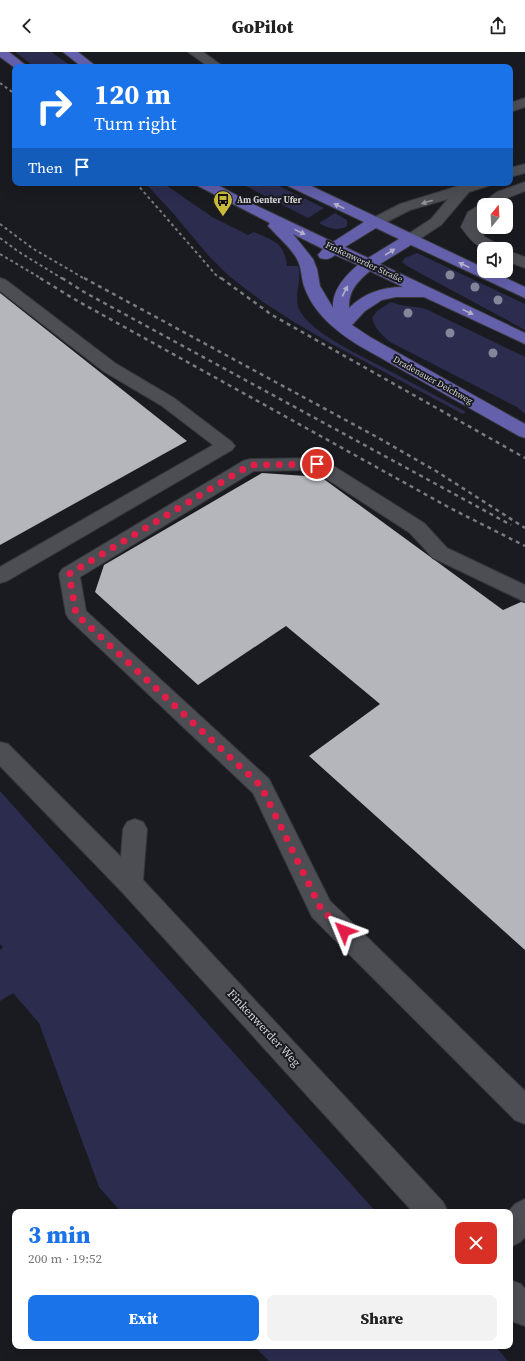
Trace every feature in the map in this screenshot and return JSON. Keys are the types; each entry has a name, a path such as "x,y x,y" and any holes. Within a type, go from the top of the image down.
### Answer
{"main road":[{"path":"1,52 18,64"},
{"path":"69,52 87,64"},
{"name":"Finkenwerder Straße","path":"209,186 333,248 525,339"},
{"path":"299,186 525,294"},
{"name":"Dradenauer Deichweg","path":"267,216 297,248 306,260 311,274 311,283 316,298 342,326 364,341 525,432"},
{"path":"311,274 320,261 333,248 374,223"},
{"path":"342,326 341,300 344,290 352,280 369,265 410,239"},
{"path":"342,326 355,310 367,300 390,292 433,295"}],"street":[{"path":"194,52 213,64"},
{"path":"513,107 525,102"},
{"path":"374,223 406,207 474,186"},
{"path":"498,198 525,186"},
{"path":"410,239 436,222 464,190"},
{"path":"477,212 473,215 469,227 484,242"},
{"path":"513,258 525,263"},
{"path":"0,283 108,368 168,402 226,446 0,576"},
{"path":"525,594 440,552 417,528 317,464 250,465 69,574 76,614 261,786 321,909 525,1110"},
{"name":"Finkenwerder Weg","path":"0,751 132,884 431,1209"},
{"path":"132,884 136,829"},
{"path":"513,1228 525,1214"},
{"path":"513,1298 525,1311"}],"shaded area":[{"path":"15,52 51,52 69,64 31,64"},
{"path":"148,186 167,186 212,217 248,235 254,232 277,243 281,247 286,258 287,266 298,266 299,277 297,300 300,311 306,320 315,328 353,352 466,412 463,414 330,343 263,302 229,276 208,255"},
{"path":"246,186 279,186 324,208 308,218"},
{"path":"335,213 347,220 347,226 336,229 329,228 319,223"},
{"path":"417,253 525,304 525,330 402,262 405,258"},
{"path":"391,302 399,305 426,309 525,357 525,414 517,407 390,342 379,332 372,318 377,311"},
{"path":"0,791 373,1209 118,1209 99,1187 39,1023 13,993 0,1001 0,950 3,947 0,944"},
{"path":"257,1349 498,1349 508,1361 269,1361"}],"building":[{"path":"0,293 187,441 0,545"},
{"path":"262,473 321,477 503,610 521,602 525,603 525,950 309,756 380,704 286,626 198,685 95,592 104,565"}],"railway":[{"path":"0,83 12,92"},
{"path":"139,186 216,275 222,279"},
{"path":"0,224 32,248 85,279"},
{"path":"0,238 19,252 63,279"},
{"path":"0,254 42,279"},
{"path":"40,278 74,299 450,508 525,546"},
{"path":"62,278 84,292 511,525"},
{"path":"84,278 375,436 436,471 525,528"},
{"path":"221,278 272,315 525,458"}],"place":[{"name":"Am Genter Ufer","path":"223,217"}],"route":[{"path":"317,464 250,465 69,574 76,614 261,786 321,909 344,931"}]}
